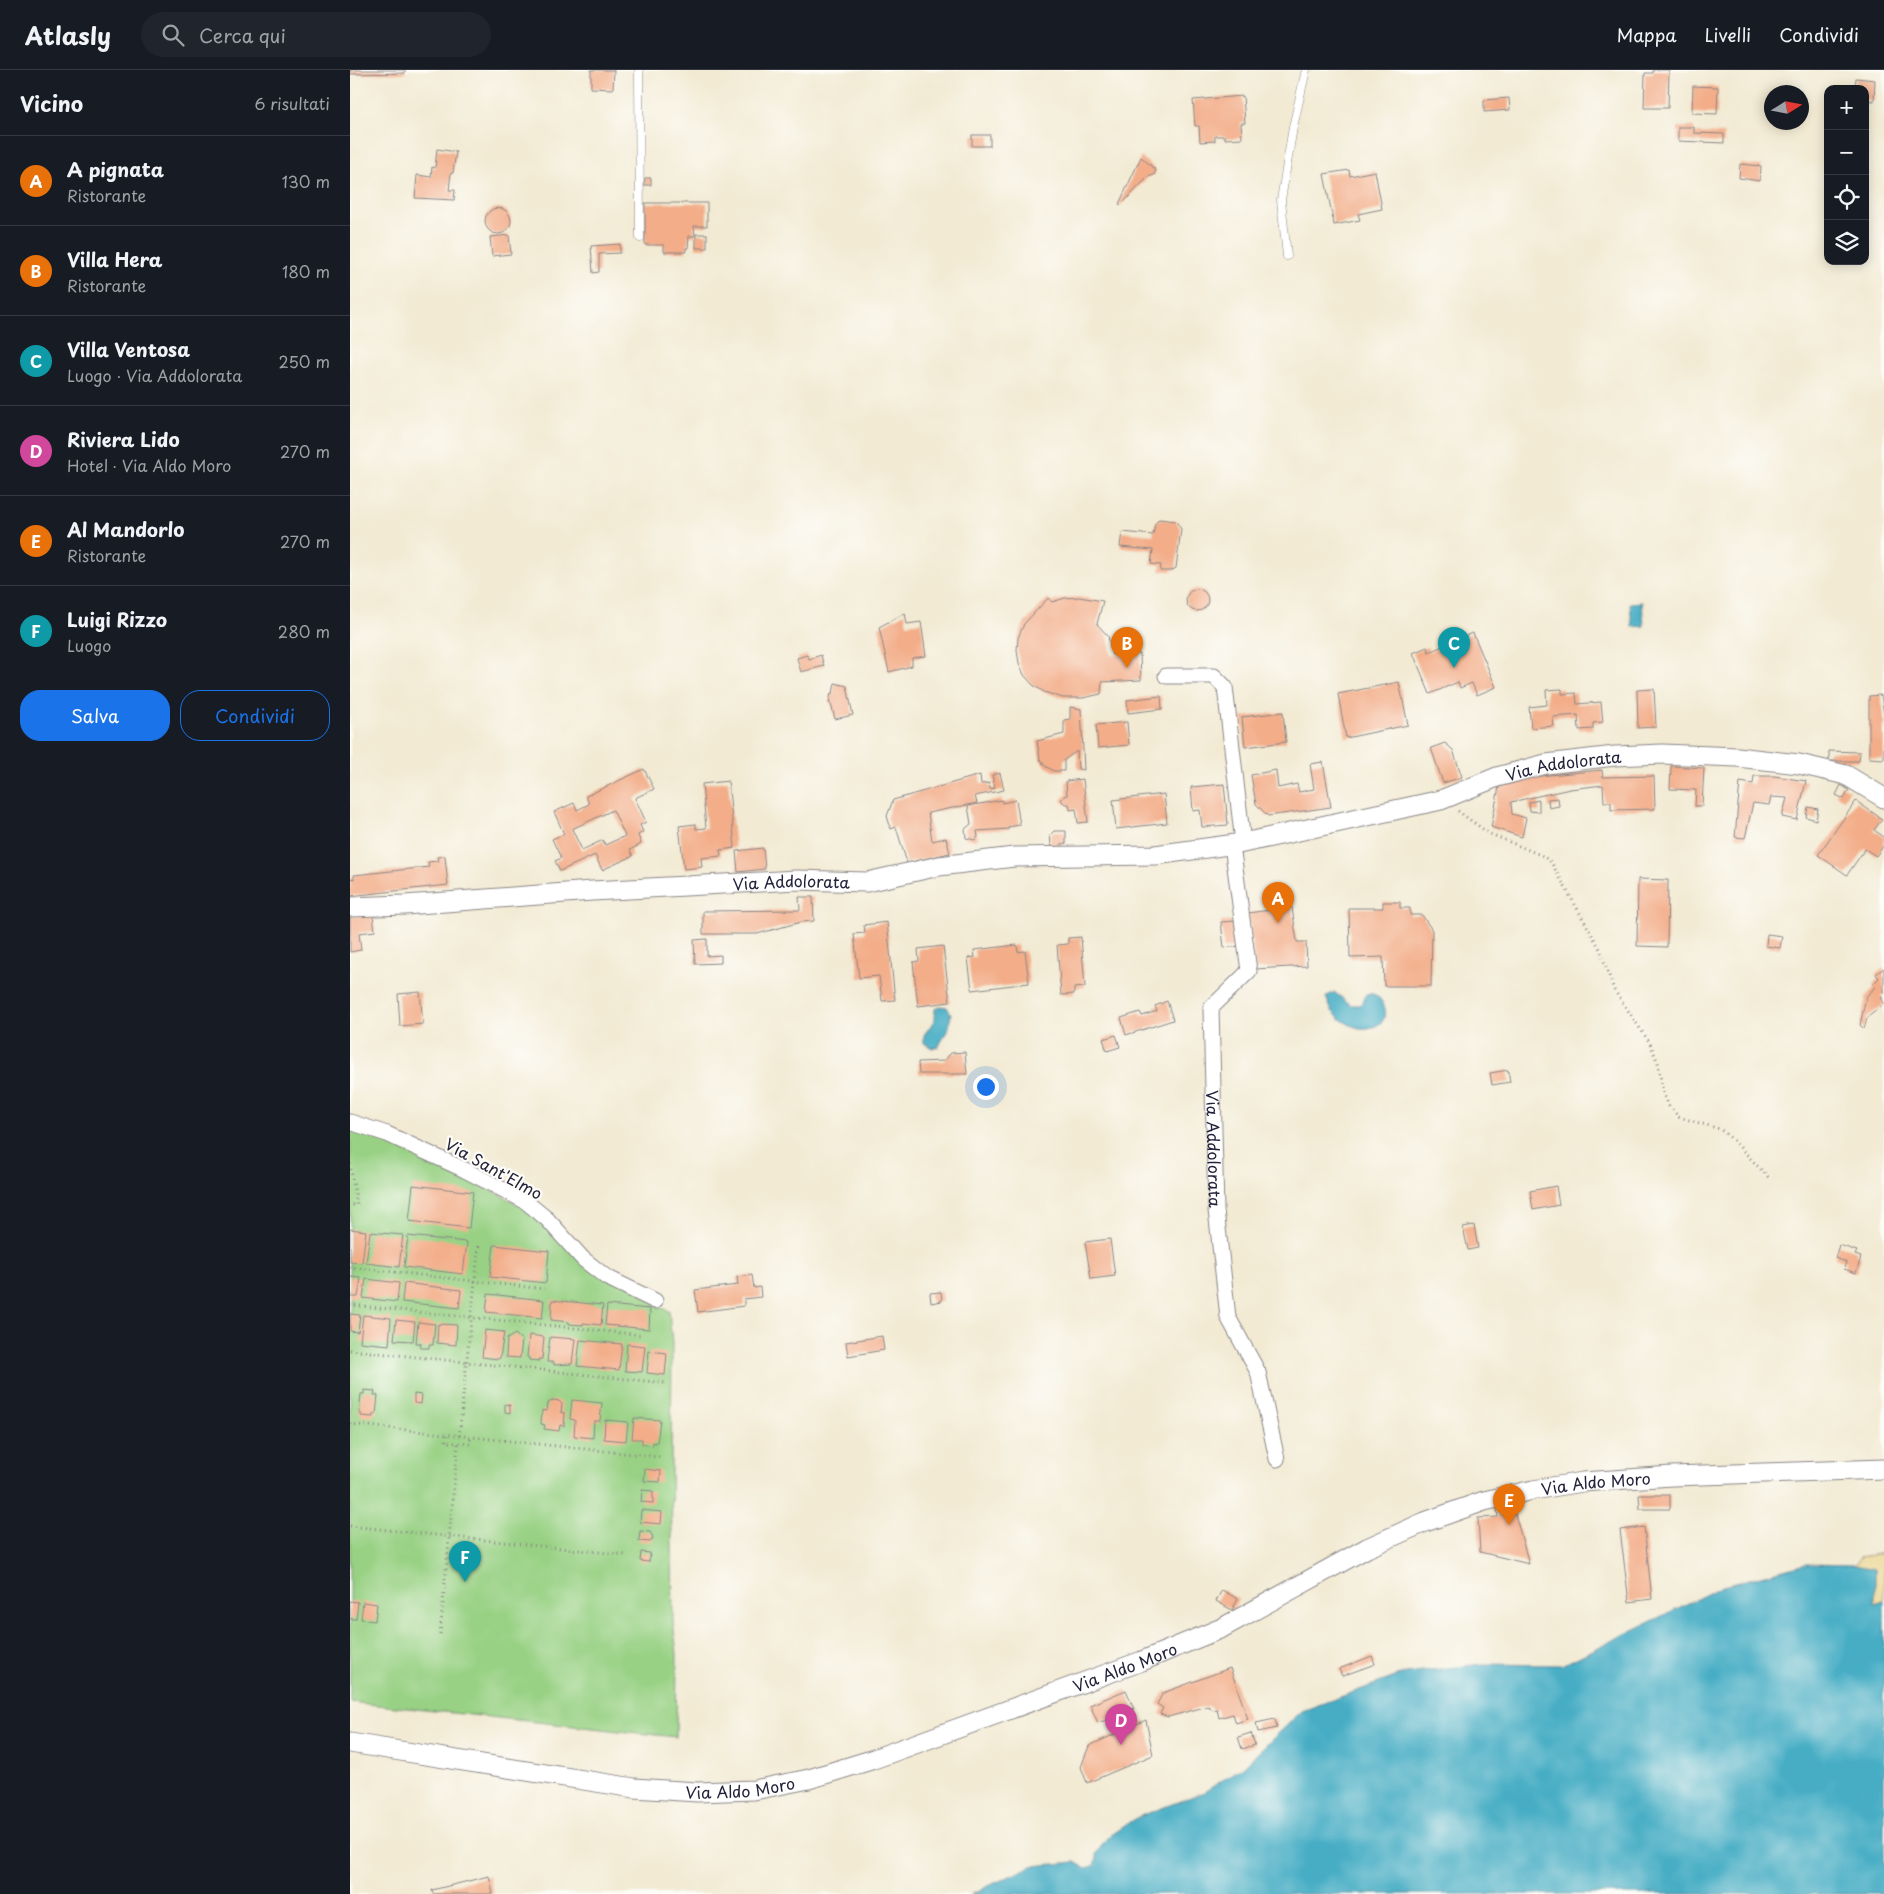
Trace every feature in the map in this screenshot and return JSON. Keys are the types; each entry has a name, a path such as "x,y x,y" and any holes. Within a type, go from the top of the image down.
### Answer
{"street":[{"name":"Via Addolorata","path":"1166,676 1214,676 1225,687 1249,971 1211,1008 1216,1210 1228,1317 1258,1372 1277,1459"},
{"name":"Via Addolorata","path":"350,907 796,880 866,882 939,866 1014,857 1155,855 1237,844 1441,800 1497,778 1546,764 1615,756 1662,754 1737,757 1799,764 1846,775 1882,792"},
{"name":"Via Sant'Elmo","path":"350,1122 395,1138 466,1170 525,1201 547,1219 584,1259 606,1276 655,1301"},
{"name":"Via Aldo Moro","path":"350,1744 634,1788 696,1792 754,1790 809,1779 871,1760 1142,1661 1222,1628 1367,1548 1425,1522 1484,1501 1533,1490 1583,1482 1672,1476 1884,1468"}],"lane":[{"path":"639,70 640,238"},
{"path":"1287,256 1281,200 1293,127 1306,70"}],"path":[{"path":"1441,800 1488,833 1543,856 1551,862 1600,949 1614,990 1650,1043 1658,1063 1663,1093 1669,1106 1679,1117 1720,1129 1770,1179"},
{"path":"350,1164 357,1205 350,1205"},
{"path":"459,1436 479,1243"},
{"path":"350,1267 544,1289"},
{"path":"350,1305 642,1335"},
{"path":"350,1350 665,1383"},
{"path":"350,1424 660,1457"},
{"path":"447,1435 446,1442 470,1444 471,1437"},
{"path":"440,1634 458,1443"},
{"path":"350,1526 627,1555"}],"green space":[{"path":"350,1129 408,1149 524,1207 659,1307 669,1311 672,1344 671,1465 673,1622 677,1654 676,1737 350,1702"}],"sand":[{"path":"1884,1553 1884,1601 1875,1604 1855,1565 1860,1557"}],"water":[{"path":"1642,602 1644,626 1632,627 1630,603"},
{"path":"1334,992 1351,1005 1359,1005 1363,1002 1366,994 1376,995 1385,1008 1384,1019 1377,1025 1365,1028 1348,1024 1335,1015 1330,1007 1326,997"},
{"path":"940,1006 947,1007 951,1014 949,1027 939,1046 932,1048 924,1043 924,1035 934,1021 935,1009"},
{"path":"1806,1564 1855,1565 1875,1569 1875,1604 1884,1601 1884,1894 971,1894 1032,1866 1075,1862 1085,1868 1093,1866 1097,1860 1096,1854 1107,1838 1138,1817 1204,1792 1243,1767 1302,1711 1406,1673 1482,1664 1562,1665 1723,1586"}],"building":[{"path":"350,70 405,70 405,73 350,74"},
{"path":"591,70 614,70 613,89 591,88"},
{"path":"1653,70 1669,70 1668,108 1644,108 1645,73 1653,73"},
{"path":"1856,78 1875,80 1874,101 1869,100 1869,85 1855,85"},
{"path":"1693,86 1718,87 1717,114 1692,113"},
{"path":"1243,96 1245,123 1241,123 1242,138 1225,139 1225,136 1215,136 1215,141 1200,142 1199,126 1195,126 1193,100"},
{"path":"1509,98 1510,110 1484,112 1484,100"},
{"path":"1678,127 1694,127 1694,133 1724,134 1724,143 1678,141"},
{"path":"972,135 990,135 990,146 972,146"},
{"path":"437,149 456,152 449,190 455,190 454,200 415,198 417,175 431,177 432,167 435,168"},
{"path":"1141,157 1156,170 1154,175 1148,177 1121,205 1119,204"},
{"path":"1740,164 1761,166 1760,181 1739,178"},
{"path":"1349,170 1350,176 1375,171 1382,209 1358,214 1360,220 1334,225 1324,174"},
{"path":"645,178 651,178 651,185 644,185"},
{"path":"645,203 707,203 707,226 694,226 695,236 689,236 686,252 664,252 664,245 645,245"},
{"path":"498,208 507,212 511,221 507,230 498,234 489,230 485,221 489,212"},
{"path":"696,234 707,234 707,248 696,248"},
{"path":"509,235 511,254 492,256 490,237"},
{"path":"620,244 620,253 599,254 599,272 593,273 591,246"},
{"path":"1159,519 1176,521 1181,529 1176,568 1171,571 1160,571 1161,565 1151,564 1153,550 1120,547 1122,532 1153,535 1155,524"},
{"path":"1197,589 1205,592 1208,600 1205,608 1197,611 1189,608 1186,600 1189,592"},
{"path":"1079,597 1103,601 1097,624 1108,636 1112,655 1140,654 1141,680 1102,682 1101,694 1083,698 1063,698 1044,692 1033,685 1024,675 1019,663 1017,650 1018,638 1024,624 1048,598 1052,602 1065,598"},
{"path":"905,613 907,624 921,622 926,656 912,658 912,666 889,672 879,627"},
{"path":"1473,633 1496,687 1477,695 1472,683 1460,688 1458,682 1430,694 1413,653 1427,647 1429,652"},
{"path":"807,655 809,659 821,655 824,666 801,672 797,658"},
{"path":"1399,682 1408,725 1346,738 1338,694"},
{"path":"835,683 847,686 853,715 835,719 831,704 829,703"},
{"path":"1562,689 1562,694 1576,693 1577,704 1601,702 1603,722 1593,723 1593,729 1579,730 1578,715 1553,717 1554,726 1531,728 1529,707 1547,705 1546,690"},
{"path":"1654,689 1656,727 1638,728 1637,690"},
{"path":"1881,695 1884,715 1884,759 1869,758 1869,696"},
{"path":"1161,696 1162,709 1128,713 1127,700"},
{"path":"1070,707 1081,709 1084,770 1078,769 1077,751 1064,760 1064,771 1054,771 1045,766 1040,759 1037,741 1064,734 1064,720 1070,719"},
{"path":"1283,712 1286,742 1245,747 1242,717"},
{"path":"1127,722 1129,745 1098,748 1096,725"},
{"path":"1445,743 1453,750 1462,777 1443,783 1431,748"},
{"path":"1829,751 1860,752 1859,761 1829,761"},
{"path":"1323,762 1331,807 1268,816 1256,804 1251,775 1276,770 1278,788 1297,784 1299,792 1314,789 1310,764"},
{"path":"1671,766 1704,768 1702,806 1695,806 1696,790 1670,789"},
{"path":"644,769 654,789 635,798 646,822 640,825 643,832 638,835 641,844 630,850 633,856 602,870 595,855 560,871 555,861 561,858 552,839 564,834 554,812 574,803 577,810 589,804 586,796","holes":["613,810 625,836 605,845 603,840 582,850 572,829"]},
{"path":"1602,770 1603,777 1654,776 1655,809 1611,810 1611,802 1604,802 1603,785 1570,789 1511,802 1512,814 1526,818 1522,837 1491,827 1499,787 1539,776"},
{"path":"1000,773 1004,790 975,796 977,803 928,813 932,841 946,838 950,853 907,863 896,827 891,829 887,816 893,800 980,775 981,784 989,783 990,789 995,788 992,775"},
{"path":"1754,776 1774,776 1806,781 1797,820 1782,817 1787,798 1771,797 1769,805 1753,803 1745,838 1735,837 1740,782 1753,784"},
{"path":"1083,779 1088,822 1078,823 1076,809 1070,810 1069,804 1065,804 1061,800 1067,795 1066,781"},
{"path":"728,781 735,848 720,850 721,856 701,858 702,867 684,869 679,826 696,824 696,829 706,828 702,784"},
{"path":"1224,784 1228,825 1202,827 1200,810 1193,811 1191,787"},
{"path":"1841,785 1849,790 1844,799 1836,795"},
{"path":"1164,794 1167,823 1116,829 1113,800"},
{"path":"1558,798 1559,806 1549,808 1548,799"},
{"path":"1002,800 1002,803 1016,800 1020,825 1008,827 1009,829 977,831 978,837 975,840 966,838 965,829 971,824 968,806"},
{"path":"1539,800 1539,812 1530,811 1529,802"},
{"path":"1856,801 1882,819 1874,830 1884,837 1884,845 1876,856 1865,849 1847,875 1818,855"},
{"path":"1808,807 1818,809 1816,820 1806,817"},
{"path":"1054,831 1066,831 1066,844 1061,844 1060,851 1051,845 1050,835"},
{"path":"763,848 765,869 738,872 736,851"},
{"path":"445,856 448,885 350,896 350,878 354,879 354,875 429,867 428,862 438,861 437,857"},
{"path":"1638,879 1668,880 1667,947 1637,946"},
{"path":"799,897 813,897 814,921 801,922 757,934 703,934 703,911 800,910"},
{"path":"1383,902 1400,902 1400,908 1410,908 1410,915 1422,915 1432,930 1431,986 1384,986 1383,957 1350,958 1349,908 1383,908"},
{"path":"1292,907 1297,942 1306,942 1307,966 1255,969 1248,913"},
{"path":"373,915 375,931 359,933 361,950 350,952 350,917"},
{"path":"1236,921 1239,946 1224,948 1221,922"},
{"path":"887,922 895,1000 882,1001 879,976 859,978 854,934 865,933 864,925"},
{"path":"1767,934 1782,936 1780,948 1766,946"},
{"path":"1081,937 1085,987 1074,988 1074,994 1061,995 1057,945 1068,944 1068,938"},
{"path":"707,939 707,956 721,955 721,963 695,964 694,940"},
{"path":"1017,945 1018,952 1025,951 1029,983 972,990 968,958 975,957 974,950"},
{"path":"943,946 950,1002 918,1006 913,962 919,961 918,949"},
{"path":"1884,968 1884,993 1881,996 1884,1004 1867,1018 1864,1029 1860,1025 1866,997 1875,987 1873,984 1879,978 1876,974"},
{"path":"420,992 423,1024 400,1026 398,994"},
{"path":"1167,1001 1173,1020 1126,1035 1121,1018 1140,1012 1142,1016 1157,1011 1155,1006"},
{"path":"1116,1035 1120,1047 1107,1051 1103,1039"},
{"path":"965,1052 967,1074 919,1074 918,1062 944,1061 951,1053"},
{"path":"1508,1070 1510,1082 1492,1085 1490,1073"},
{"path":"413,1185 473,1192 469,1228 409,1221"},
{"path":"1556,1186 1559,1205 1533,1210 1530,1191"},
{"path":"1474,1225 1478,1248 1468,1250 1463,1227"},
{"path":"350,1229 366,1231 362,1263 350,1262"},
{"path":"370,1232 403,1235 399,1267 366,1263"},
{"path":"408,1236 467,1242 463,1274 404,1267"},
{"path":"1110,1239 1115,1276 1091,1279 1085,1242"},
{"path":"494,1245 549,1251 546,1283 490,1277"},
{"path":"1839,1245 1857,1251 1855,1255 1861,1257 1856,1273 1844,1269 1846,1262 1835,1258"},
{"path":"752,1275 754,1288 760,1287 761,1297 744,1299 744,1306 698,1312 695,1290 738,1285 737,1277"},
{"path":"350,1277 361,1278 358,1297 350,1297"},
{"path":"366,1279 399,1283 397,1302 363,1298"},
{"path":"404,1283 461,1290 459,1308 402,1302"},
{"path":"941,1292 942,1301 931,1303 930,1293"},
{"path":"488,1294 544,1300 542,1318 486,1312"},
{"path":"552,1300 603,1305 601,1325 569,1324 569,1322 551,1320"},
{"path":"607,1305 650,1309 649,1329 605,1325"},
{"path":"350,1314 360,1315 358,1332 350,1331"},
{"path":"363,1315 391,1318 389,1345 360,1342"},
{"path":"396,1320 415,1322 413,1341 394,1340"},
{"path":"418,1322 435,1324 433,1345 429,1345 429,1348 420,1348 421,1343 416,1343"},
{"path":"438,1324 457,1325 456,1345 437,1343"},
{"path":"485,1330 504,1332 500,1358 498,1359 482,1357"},
{"path":"515,1334 522,1340 520,1358 506,1357 507,1339"},
{"path":"529,1335 544,1337 542,1359 539,1359 539,1361 529,1360 527,1357"},
{"path":"882,1336 884,1350 848,1356 846,1342"},
{"path":"550,1337 575,1339 572,1364 554,1365 554,1362 547,1362"},
{"path":"580,1340 622,1344 619,1370 577,1366"},
{"path":"627,1344 645,1346 642,1372 625,1371"},
{"path":"649,1351 667,1353 665,1375 647,1373"},
{"path":"364,1390 375,1391 374,1395 378,1395 376,1414 373,1414 373,1417 361,1416 361,1413 359,1413 361,1394 364,1394"},
{"path":"414,1394 422,1395 421,1404 414,1403"},
{"path":"554,1400 562,1404 561,1412 565,1413 564,1426 560,1425 559,1431 544,1429 545,1425 541,1424 542,1410 547,1411 548,1403"},
{"path":"572,1400 602,1403 600,1421 594,1421 593,1438 574,1436 575,1420 570,1419"},
{"path":"505,1404 510,1405 510,1413 505,1412"},
{"path":"634,1418 660,1420 657,1443 653,1442 653,1446 642,1444 642,1439 632,1439"},
{"path":"605,1420 628,1422 626,1441 604,1439"},
{"path":"645,1469 661,1471 660,1482 644,1481"},
{"path":"642,1490 653,1491 653,1503 641,1502"},
{"path":"1639,1495 1670,1495 1670,1509 1640,1509"},
{"path":"1513,1507 1529,1564 1480,1552 1478,1518 1498,1517 1497,1509"},
{"path":"641,1510 662,1512 661,1524 640,1522"},
{"path":"1644,1527 1652,1599 1629,1602 1620,1530"},
{"path":"640,1531 650,1532 653,1537 652,1540 650,1542 639,1541"},
{"path":"641,1552 650,1553 649,1562 640,1561"},
{"path":"1222,1590 1238,1599 1232,1610 1216,1601"},
{"path":"350,1601 358,1602 356,1619 350,1619"},
{"path":"363,1602 377,1604 375,1621 361,1619"},
{"path":"1372,1656 1375,1664 1342,1676 1339,1669"},
{"path":"1230,1668 1248,1719 1236,1723 1233,1714 1219,1718 1217,1709 1213,1710 1208,1706 1168,1717 1160,1714 1163,1708 1157,1704 1163,1693"},
{"path":"1126,1690 1134,1709 1098,1723 1090,1705"},
{"path":"1275,1719 1277,1728 1258,1732 1256,1723"},
{"path":"1146,1720 1153,1755 1087,1783 1081,1767 1089,1746"},
{"path":"1251,1733 1255,1745 1242,1749 1238,1737"},
{"path":"489,1876 493,1894 433,1894 432,1890"}],"place":[{"name":"Villa Hera","path":"1127,668"},
{"name":"Villa Ventosa","path":"1454,668"},
{"name":"A pignata","path":"1278,923"},
{"name":"Al Mandorlo","path":"1509,1525"},
{"name":"Luigi Rizzo","path":"465,1582"},
{"name":"Riviera Lido","path":"1121,1745"}]}
